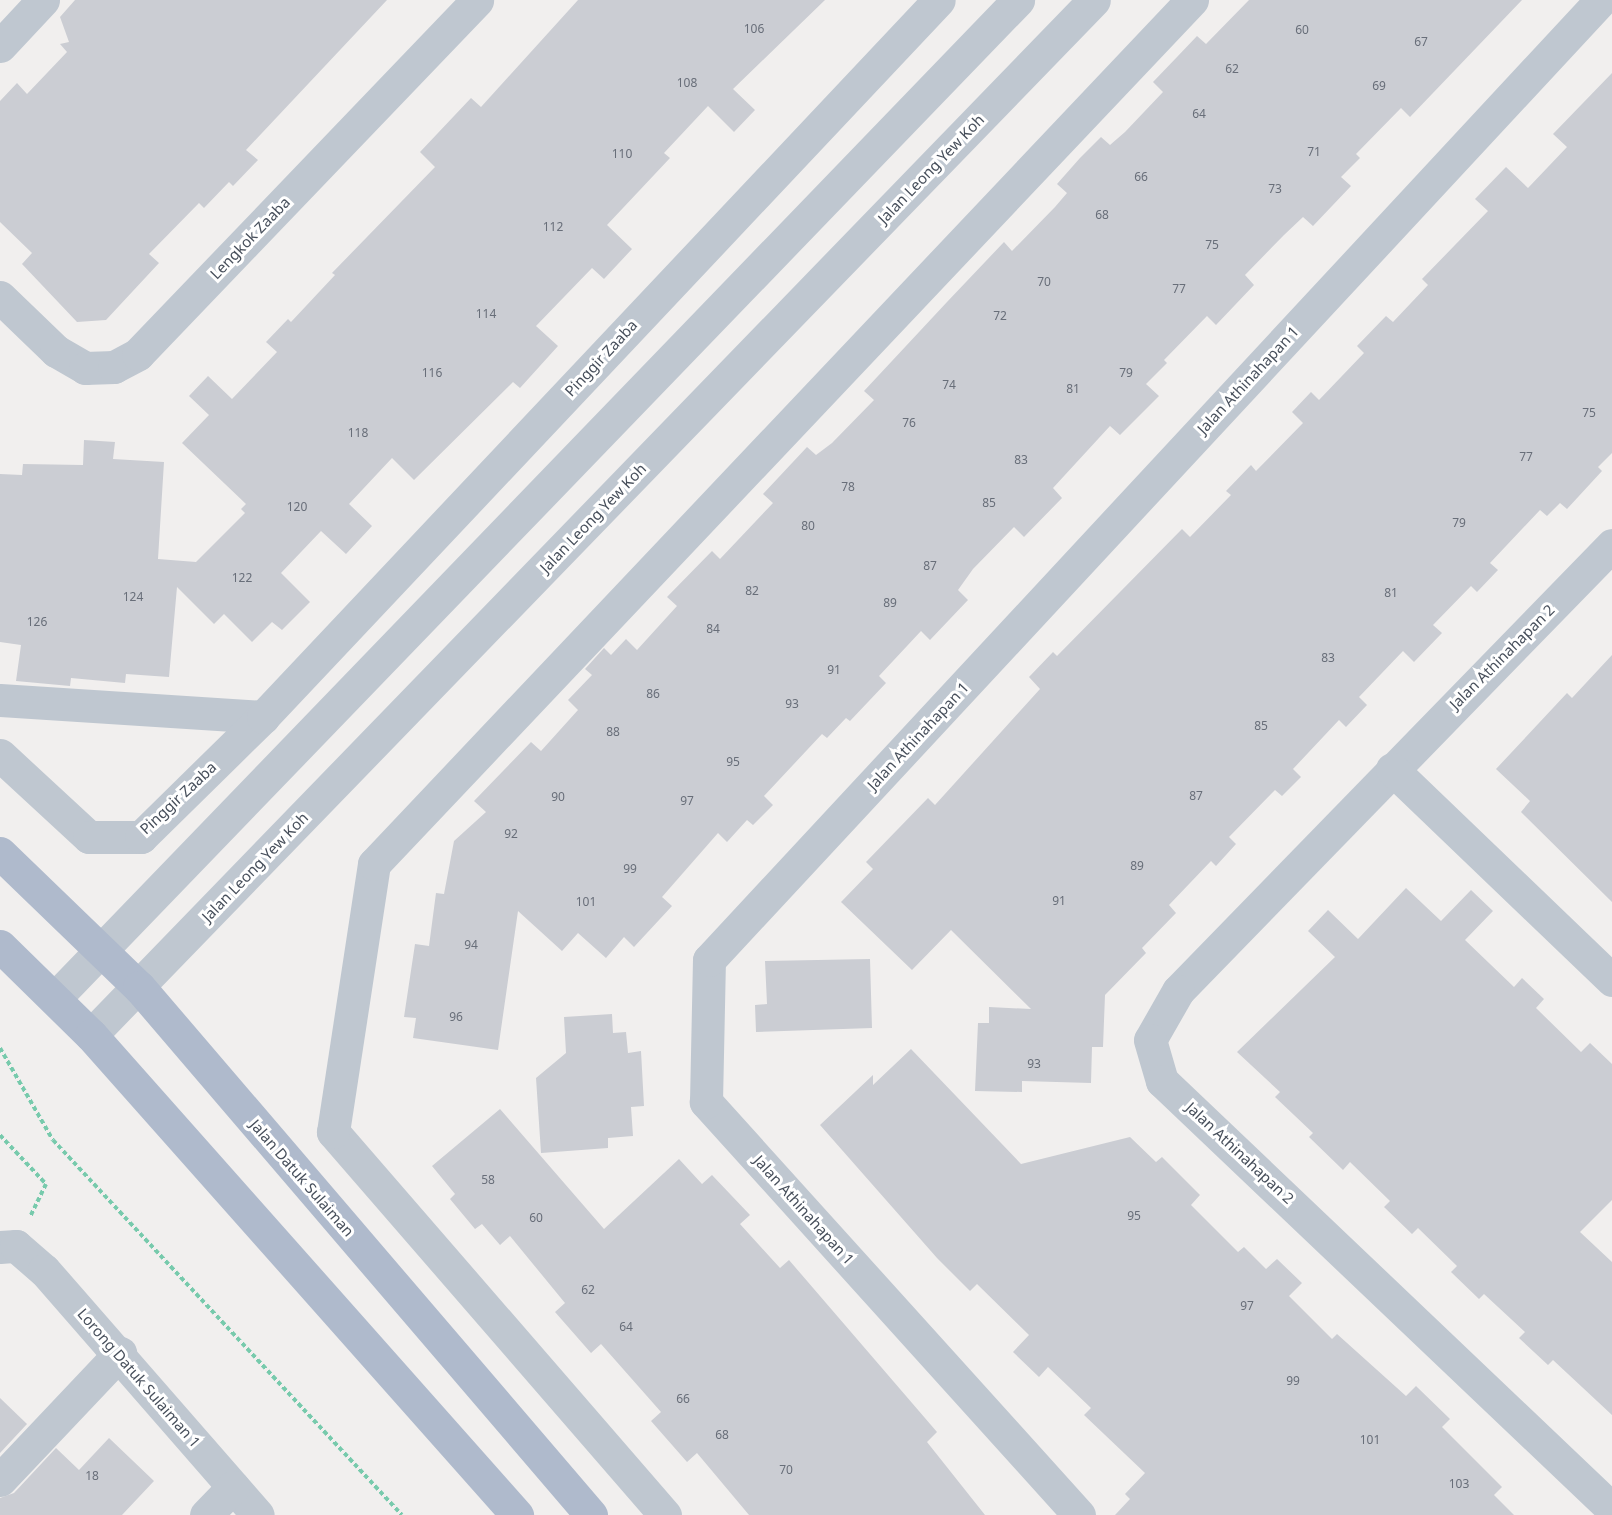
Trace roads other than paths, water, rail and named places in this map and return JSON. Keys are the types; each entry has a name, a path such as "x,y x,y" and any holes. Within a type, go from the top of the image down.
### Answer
{"main road":[{"name":"Jalan Datuk Sulaiman","path":"0,853 138,987 591,1515"},
{"path":"0,946 91,1035 518,1515"}],"street":[{"path":"0,46 43,0"},
{"name":"Lengkok Zaaba","path":"0,297 56,351 85,368 114,367 138,354 477,0"},
{"name":"Pinggir Zaaba","path":"0,755 89,837 141,837 263,717 939,0"},
{"path":"54,998 1018,0"},
{"name":"Jalan Leong Yew Koh","path":"91,1035 1094,0"},
{"path":"665,1515 333,1132 374,864 1192,0"},
{"name":"Jalan Athinahapan 1","path":"1079,1515 706,1102 709,960 1601,0"},
{"name":"Jalan Athinahapan 2","path":"1612,545 1178,991 1150,1040 1162,1081 1612,1509"},
{"path":"0,700 263,717"},
{"path":"1392,769 1612,980"},
{"name":"Lorong Datuk Sulaiman 1","path":"8,1246 44,1270 120,1353 258,1515"},
{"path":"0,1479 120,1353"},
{"path":"206,1515 232,1487"}]}
